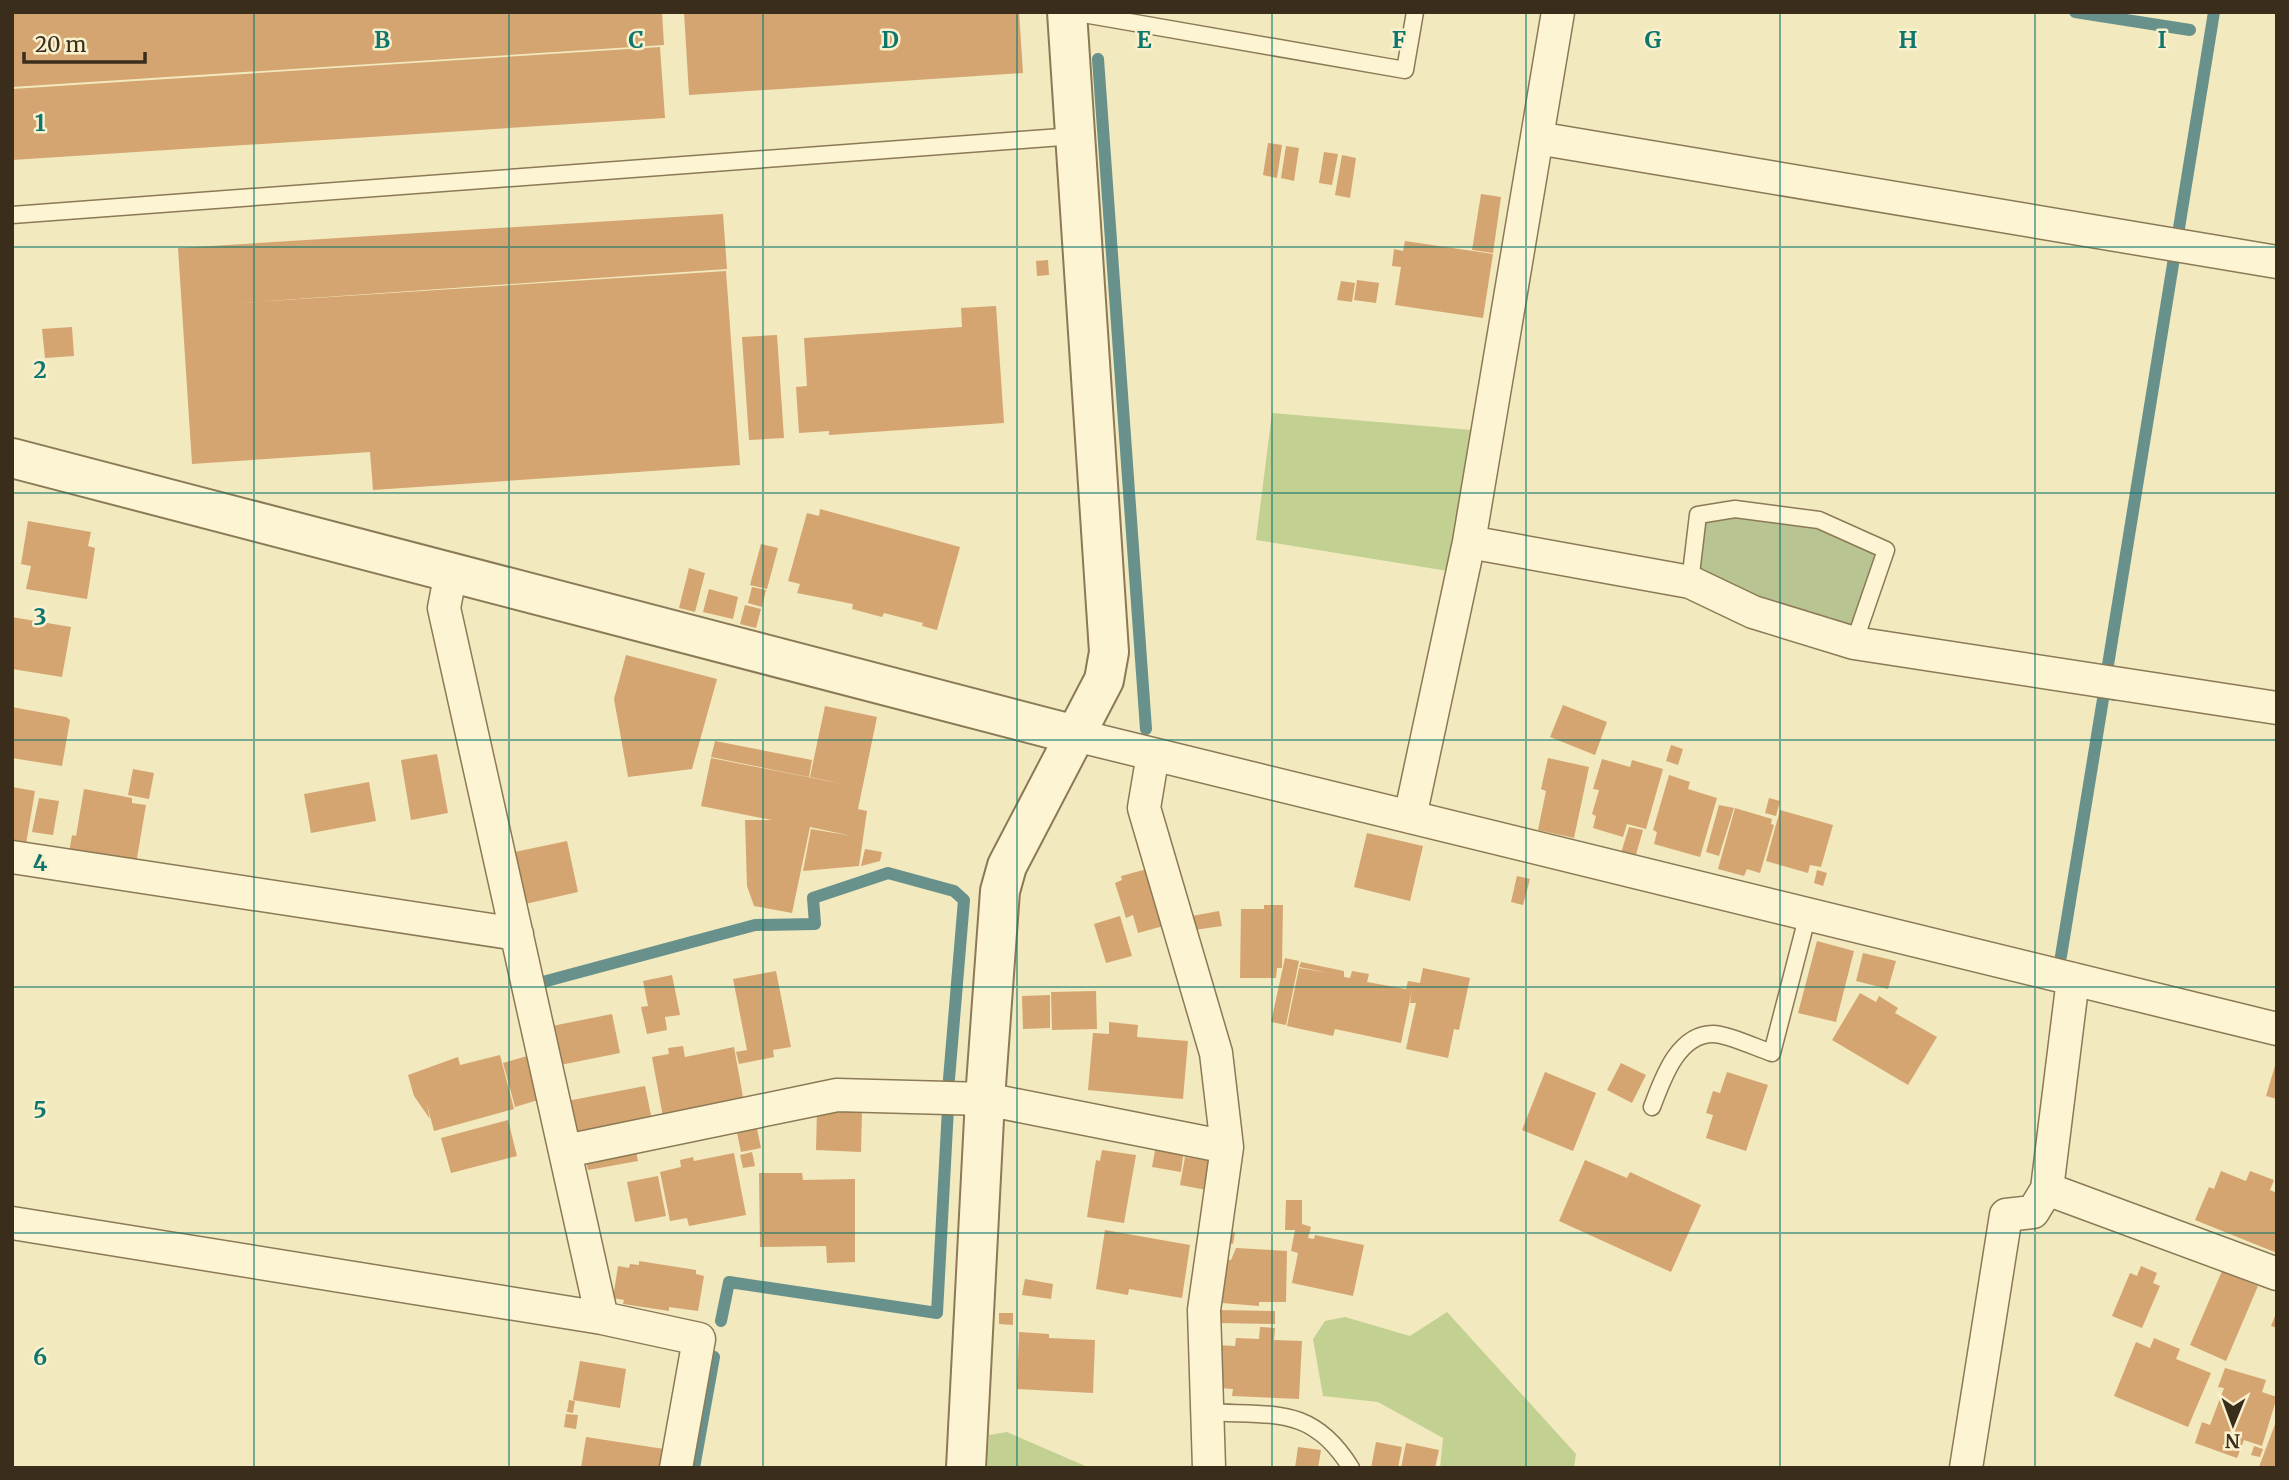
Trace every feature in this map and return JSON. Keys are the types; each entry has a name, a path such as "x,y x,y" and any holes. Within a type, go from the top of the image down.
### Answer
{"street":[{"path":"966,1468 985,1099 1000,891 1007,866 1104,680 1109,627 1075,136 1070,12"},
{"path":"1410,817 1469,542 1558,12"},
{"path":"1537,138 2277,262"},
{"path":"12,458 1075,735 2277,1029"},
{"path":"1469,542 1690,582 1754,612 1854,643 2277,708"},
{"path":"451,572 444,608 602,1318"},
{"path":"1153,754 1144,808 1216,1053 1227,1147 1204,1310 1209,1468"},
{"path":"12,857 517,934"},
{"path":"1966,1468 2006,1215 2033,1212 2047,1189 2073,979"},
{"path":"566,1151 837,1095 985,1099 1227,1147"},
{"path":"2047,1189 2277,1274"},
{"path":"12,1223 602,1318 699,1339 676,1468"}],"lane":[{"path":"1070,12 1405,70 1416,12"},
{"path":"12,215 1075,136"},
{"path":"1690,582 1698,515 1735,509 1819,520 1886,550 1854,643"},
{"path":"1652,1107 1665,1072 1687,1043 1713,1034 1772,1053 1808,914"},
{"path":"1207,1412 1297,1417 1335,1443 1351,1468"}],"green space":[{"path":"1272,413 1472,430 1448,571 1256,540"},
{"path":"1735,515 1815,528 1878,554 1851,631 1753,600 1697,574 1703,522"},
{"path":"1447,1312 1576,1454 1574,1468 1440,1468 1443,1438 1378,1402 1323,1396 1313,1339 1325,1321 1345,1317 1410,1336"},
{"path":"1007,1432 1090,1468 987,1468 989,1435"}],"building":[{"path":"12,12 662,12 664,45 12,87"},
{"path":"684,12 1019,12 1023,73 689,95"},
{"path":"660,47 665,118 12,160 12,89"},
{"path":"1268,143 1282,145 1277,178 1263,175"},
{"path":"1286,146 1299,148 1294,181 1281,178"},
{"path":"1324,152 1338,154 1332,185 1319,183"},
{"path":"1342,155 1356,158 1350,198 1335,195"},
{"path":"1481,194 1501,197 1493,253 1472,250"},
{"path":"723,214 727,269 239,303 726,271 740,465 373,490 370,452 192,464 178,248"},
{"path":"1405,241 1493,254 1483,318 1395,305 1401,267 1392,266 1394,249 1403,251"},
{"path":"1048,260 1049,275 1037,276 1036,261"},
{"path":"1357,280 1379,283 1376,303 1354,300"},
{"path":"1341,281 1355,283 1352,302 1337,300"},
{"path":"996,306 1004,423 829,435 829,431 799,433 796,387 807,386 804,338 962,327 961,308"},
{"path":"72,327 74,356 45,358 42,329"},
{"path":"777,335 784,438 749,440 742,337"},
{"path":"820,509 960,547 937,630 922,626 923,623 884,613 882,617 852,609 853,604 797,593 800,584 788,581 807,513 819,516"},
{"path":"28,521 91,532 88,546 95,548 87,599 26,589 31,566 21,564"},
{"path":"761,544 778,548 767,589 750,585"},
{"path":"689,568 705,573 695,612 679,608"},
{"path":"752,587 766,590 762,607 748,603"},
{"path":"709,589 738,597 733,619 703,612"},
{"path":"745,605 761,609 756,628 740,624"},
{"path":"12,617 71,627 62,677 12,669"},
{"path":"626,655 717,679 692,769 628,777 614,699"},
{"path":"1563,705 1607,722 1595,755 1550,737"},
{"path":"825,706 877,717 858,809 867,811 859,866 803,871 811,829 852,836 810,827 792,913 754,906 747,886 745,820 772,820 701,806 711,758 848,785 810,777"},
{"path":"12,707 70,720 62,766 12,758"},
{"path":"715,741 812,760 809,777 711,757"},
{"path":"1671,745 1683,749 1678,765 1666,761"},
{"path":"437,754 448,813 411,820 401,760"},
{"path":"1548,758 1589,767 1574,838 1538,830 1546,791 1541,789"},
{"path":"1602,759 1630,767 1632,760 1663,769 1646,829 1627,824 1623,837 1593,828 1596,816 1592,814 1599,790 1593,789"},
{"path":"133,769 154,773 149,799 128,795"},
{"path":"1669,775 1690,782 1688,789 1717,798 1700,857 1654,844 1657,832 1653,830"},
{"path":"369,782 376,821 311,833 304,794"},
{"path":"12,787 35,791 26,844 12,841"},
{"path":"84,789 132,798 132,803 146,805 136,864 69,853 72,835 76,836"},
{"path":"39,798 59,801 53,835 32,832"},
{"path":"1769,798 1780,801 1776,816 1765,813"},
{"path":"1719,805 1734,808 1719,856 1706,852"},
{"path":"1735,808 1772,819 1771,824 1774,825 1760,873 1747,869 1744,876 1718,869"},
{"path":"1780,810 1833,825 1821,867 1810,865 1808,873 1766,861"},
{"path":"1629,827 1643,830 1635,858 1621,853"},
{"path":"1367,833 1423,846 1410,901 1354,887"},
{"path":"567,841 578,892 521,905 510,853"},
{"path":"865,849 882,852 880,861 861,866"},
{"path":"1151,868 1167,925 1138,933 1133,915 1126,918 1115,883 1122,880 1121,876"},
{"path":"1817,870 1827,873 1823,886 1814,883"},
{"path":"1517,876 1530,879 1523,905 1511,902"},
{"path":"1264,905 1283,905 1282,968 1277,968 1276,978 1240,978 1241,909 1264,909"},
{"path":"1219,911 1222,926 1194,930 1192,916"},
{"path":"1120,916 1132,956 1106,963 1094,924"},
{"path":"1817,941 1854,951 1836,1022 1798,1013"},
{"path":"1863,953 1896,961 1888,989 1856,981"},
{"path":"1285,958 1299,961 1286,1025 1271,1022"},
{"path":"1301,962 1344,971 1344,977 1350,978 1352,971 1369,974 1367,982 1406,989 1408,981 1420,983 1423,968 1470,978 1459,1030 1454,1029 1448,1058 1406,1049 1416,1003 1410,1003 1412,990 1401,1043 1335,1029 1333,1036 1287,1026 1299,968 1329,973 1299,967"},
{"path":"776,971 791,1047 773,1050 774,1057 739,1064 736,1052 747,1050 733,979"},
{"path":"672,975 680,1015 665,1017 667,1030 647,1034 641,1007 648,1006 643,981"},
{"path":"1096,991 1097,1029 1052,1030 1051,992"},
{"path":"1860,993 1876,1002 1879,996 1898,1008 1895,1013 1937,1037 1908,1085 1832,1040"},
{"path":"1050,995 1050,1028 1023,1029 1022,996"},
{"path":"612,1014 620,1053 555,1066 547,1027"},
{"path":"1109,1022 1138,1025 1137,1037 1188,1041 1183,1099 1088,1090 1093,1033 1109,1034"},
{"path":"683,1046 685,1057 734,1047 745,1108 663,1117 652,1057 669,1054 668,1048"},
{"path":"500,1055 514,1109 434,1131 426,1101 430,1119 414,1096 408,1075 458,1057 460,1065"},
{"path":"527,1056 538,1100 515,1107 503,1063"},
{"path":"2277,1059 2277,1099 2266,1096"},
{"path":"1621,1063 1646,1075 1632,1103 1607,1090"},
{"path":"1545,1072 1596,1093 1573,1151 1522,1130"},
{"path":"1727,1072 1768,1085 1746,1151 1706,1138 1713,1115 1706,1113 1713,1091 1720,1093"},
{"path":"645,1086 653,1125 573,1135 567,1101"},
{"path":"817,1110 862,1111 861,1152 816,1150"},
{"path":"508,1120 517,1156 451,1173 441,1138"},
{"path":"756,1124 761,1148 741,1152 736,1128"},
{"path":"1156,1145 1184,1149 1181,1172 1152,1167"},
{"path":"635,1147 638,1161 588,1170 585,1157"},
{"path":"1102,1150 1136,1155 1124,1223 1087,1217 1096,1160 1100,1161"},
{"path":"752,1152 755,1166 743,1168 740,1155"},
{"path":"734,1153 746,1215 689,1226 687,1218 670,1221 660,1172 681,1167 680,1160 693,1157 694,1161"},
{"path":"1185,1157 1212,1161 1207,1190 1180,1185"},
{"path":"1585,1160 1627,1178 1630,1172 1701,1205 1671,1272 1559,1221"},
{"path":"2221,1171 2246,1181 2250,1171 2274,1180 2270,1190 2277,1193 2277,1253 2195,1220 2209,1187 2214,1189"},
{"path":"759,1173 802,1173 803,1180 855,1179 855,1262 827,1263 826,1246 760,1247"},
{"path":"658,1176 666,1216 635,1222 627,1182"},
{"path":"1286,1200 1302,1200 1302,1224 1311,1227 1308,1238 1314,1239 1315,1235 1364,1245 1353,1296 1292,1283 1298,1253 1291,1251 1295,1230 1285,1230"},
{"path":"1105,1230 1190,1245 1182,1298 1129,1289 1128,1295 1096,1289"},
{"path":"1225,1231 1235,1232 1233,1244 1223,1243"},
{"path":"1236,1248 1287,1251 1286,1302 1259,1302 1259,1306 1222,1303 1223,1260 1231,1260"},
{"path":"639,1261 696,1270 696,1274 704,1276 698,1311 669,1307 669,1311 623,1304 624,1300 613,1298 618,1266 629,1268 630,1264 639,1265"},
{"path":"2141,1266 2157,1273 2153,1283 2160,1286 2142,1328 2112,1316 2130,1273 2137,1276"},
{"path":"2222,1271 2258,1286 2226,1361 2190,1345"},
{"path":"1025,1279 1053,1284 1051,1299 1022,1295"},
{"path":"1218,1310 1275,1311 1275,1324 1218,1323"},
{"path":"2277,1311 2277,1328 2271,1326"},
{"path":"999,1313 1013,1313 1013,1325 999,1324"},
{"path":"1260,1327 1275,1328 1274,1340 1302,1341 1299,1399 1232,1396 1233,1389 1218,1388 1216,1345 1235,1346 1236,1338 1259,1339"},
{"path":"1019,1332 1049,1334 1049,1338 1095,1340 1093,1393 1017,1389"},
{"path":"2154,1338 2180,1349 2176,1359 2211,1373 2188,1427 2114,1396 2136,1342 2150,1348"},
{"path":"580,1361 626,1369 620,1408 573,1400"},
{"path":"2225,1368 2266,1380 2262,1392 2277,1397 2262,1446 2244,1440 2237,1458 2195,1443 2202,1422 2210,1425 2224,1388 2218,1387"},
{"path":"569,1400 575,1401 573,1413 567,1412"},
{"path":"566,1414 578,1415 576,1429 564,1427"},
{"path":"2277,1419 2277,1468 2259,1467"},
{"path":"586,1437 664,1449 661,1468 581,1468"},
{"path":"1376,1442 1402,1447 1398,1468 1371,1468"},
{"path":"1406,1443 1439,1450 1435,1468 1401,1468"},
{"path":"2254,1446 2263,1449 2260,1457 2251,1455"},
{"path":"1298,1447 1321,1450 1318,1468 1295,1468"}],"waterway":[{"path":"2075,12 2190,30"},
{"path":"2179,228 2214,12"},
{"path":"1098,59 1146,729"},
{"path":"2108,665 2174,258"},
{"path":"2061,956 2104,693 2116,695"},
{"path":"539,983 755,925 815,924 813,898 888,873 954,891 964,900 949,1079"},
{"path":"721,1321 729,1282 937,1313 948,1108"},
{"path":"694,1468 714,1357"}]}
